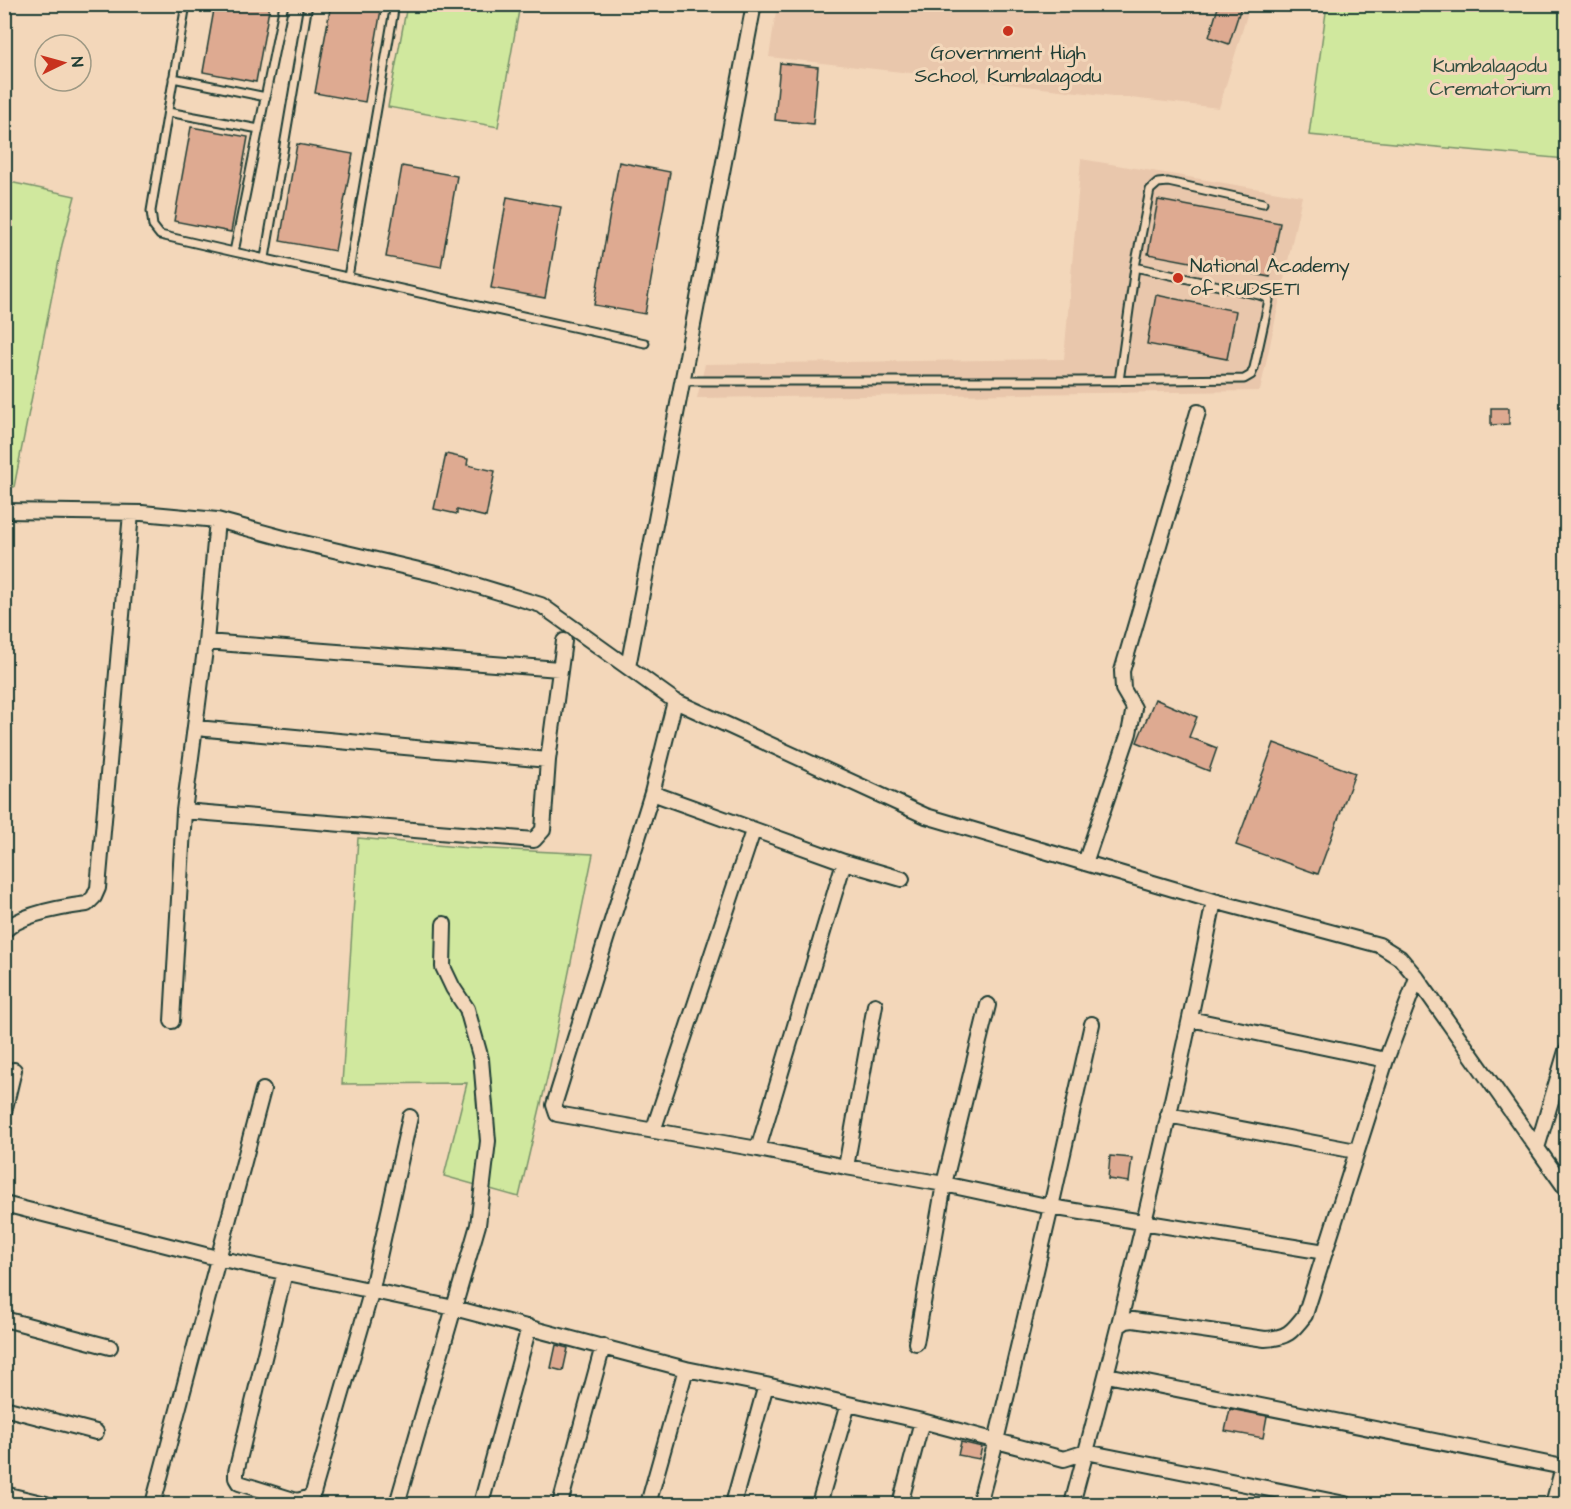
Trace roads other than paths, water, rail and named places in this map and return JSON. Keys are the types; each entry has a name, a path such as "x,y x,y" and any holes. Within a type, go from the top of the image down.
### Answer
{"street":[{"path":"628,667 754,4"},
{"path":"1084,863 1129,733 1134,708 1123,689 1122,671 1197,412"},
{"path":"4,511 131,513 217,520 449,577 541,605 675,700 926,816 1214,902 1379,945 1400,958 1417,978 1566,1189"},
{"path":"4,931 11,924 24,918 87,904 94,897 98,888 131,513"},
{"path":"172,1021 184,811 206,642 217,520"},
{"path":"184,811 534,840 543,830 548,760 564,640"},
{"path":"206,642 559,669"},
{"path":"675,700 652,793 554,1105 557,1114 944,1184 1051,1207 1325,1252"},
{"path":"196,728 548,760"},
{"path":"652,793 753,831 902,879"},
{"path":"653,1131 753,831"},
{"path":"758,1149 844,862"},
{"path":"1072,1504 1120,1325 1191,1019 1214,902"},
{"path":"397,1504 478,1225 488,1141 481,1059 467,1009 442,967 444,924"},
{"path":"1120,1325 1133,1320 1265,1339 1281,1338 1293,1331 1305,1315 1386,1060 1417,978"},
{"path":"846,1167 875,1005"},
{"path":"916,1343 944,1184 988,1005"},
{"path":"1191,1019 1386,1060"},
{"path":"979,1504 996,1441 1092,1024"},
{"path":"1537,1148 1566,1051"},
{"path":"4,1112 14,1070"},
{"path":"153,1504 263,1090"},
{"path":"1168,1115 1356,1151"},
{"path":"285,1272 236,1478 239,1483 297,1501 308,1498 314,1492 371,1290 410,1117"},
{"path":"4,1204 217,1258 454,1308 686,1369 922,1421 1065,1459 1086,1452 1345,1504"},
{"path":"4,1319 110,1347"},
{"path":"481,1504 529,1328"},
{"path":"560,1504 603,1346"},
{"path":"648,1504 686,1369"},
{"path":"1107,1375 1563,1467 1553,1504"},
{"path":"733,1504 766,1385"},
{"path":"819,1504 848,1404"},
{"path":"4,1408 96,1432"},
{"path":"900,1504 922,1421"},
{"path":"4,1494 46,1504"}],"lane":[{"path":"186,4 151,211 153,226 160,235 645,343"},
{"path":"234,252 284,4"},
{"path":"265,258 308,4"},
{"path":"348,277 395,4"},
{"path":"173,78 266,97"},
{"path":"168,112 259,129"},
{"path":"1119,381 1135,267 1150,190 1158,183 1168,182 1263,203"},
{"path":"683,381 1119,381 1244,379 1251,375 1269,300 1259,295 1135,267"}],"place":[{"name":"Government High School, Kumbalagodu","path":"1008,31"},
{"name":"National Academy of RUDSETI","path":"1178,278"}],"park label":[{"name":"Kumbalagodu Crematorium","path":"1490,78"}]}
